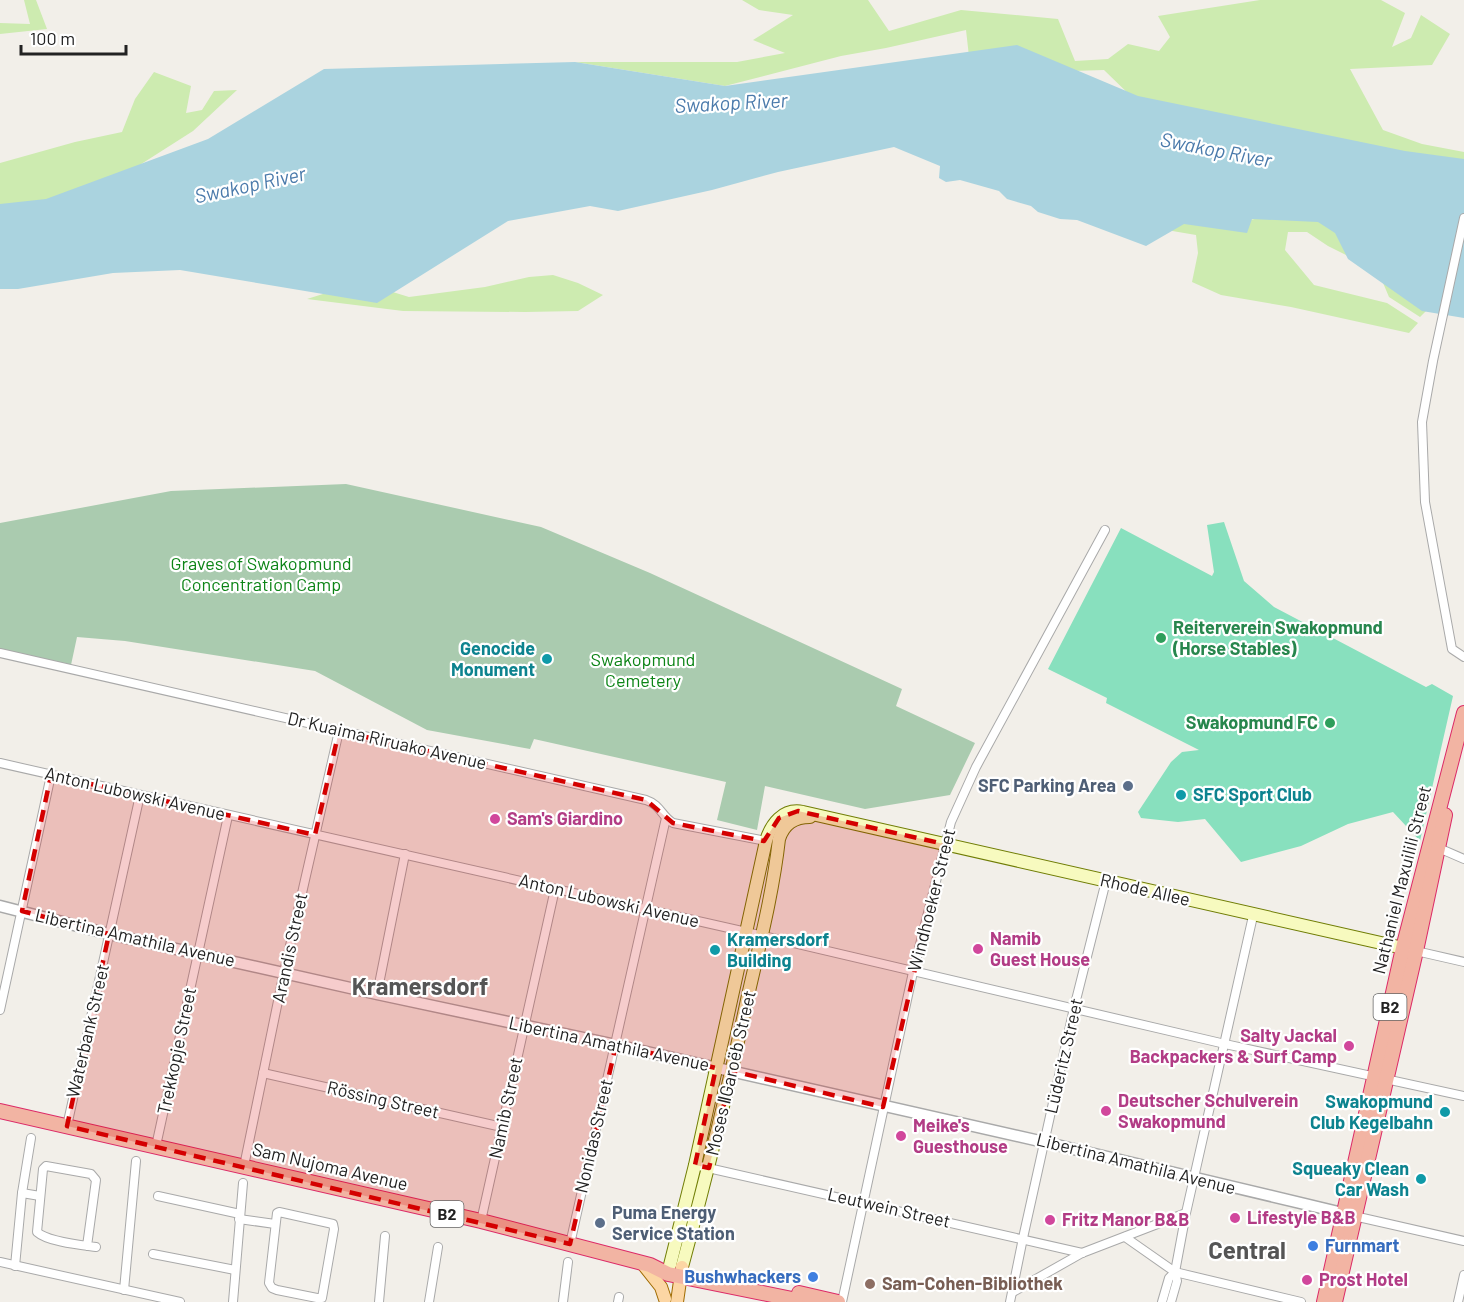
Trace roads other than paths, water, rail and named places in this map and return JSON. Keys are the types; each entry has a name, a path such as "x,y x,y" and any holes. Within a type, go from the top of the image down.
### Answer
{"highway":[{"name":"Nathaniel Maxuilili Street","path":"1324,1302 1349,1214 1464,714"},
{"name":"Sam Nujoma Avenue","path":"0,1110 481,1221 646,1264 840,1302"},
{"name":"Nathaniel Maxuilili Street","path":"1335,1302 1349,1214"},
{"name":"Sam Nujoma Avenue","path":"675,1270 807,1302"}],"main road":[{"name":"Moses ǁGaroëb Street","path":"669,1301 695,1165 766,842 771,827 778,818 785,814 798,811 827,818"},
{"name":"Rhode Allee","path":"827,818 1409,950"},
{"name":"Moses ǁGaroëb Street","path":"675,1270 709,1168 762,936 782,831 788,823 796,819 827,818"},
{"path":"646,1264 669,1301"}],"street":[{"path":"1464,218 1433,362 1422,422 1422,434 1425,502 1439,584 1452,649 1464,657"},
{"name":"Windhoeker Street","path":"840,1302 914,972 951,822 976,767 1105,530"},
{"name":"Dr Kuaima Riruako Avenue","path":"0,653 646,800 656,804 666,818 679,825 766,842"},
{"name":"Arandis Street","path":"244,1166 284,972 339,730"},
{"name":"Anton Lubowski Avenue","path":"0,763 646,909 1225,1044 1464,1096"},
{"path":"0,1010 51,775"},
{"name":"Waterbank Street","path":"67,1126 140,795"},
{"name":"Trekkopje Street","path":"156,1146 228,816"},
{"name":"Nonidas Street","path":"570,1244 666,818"},
{"path":"1434,845 1464,859"},
{"path":"377,994 405,854"},
{"name":"Lüderitz Street","path":"1010,1302 1074,1008 1106,881"},
{"name":"Namib Street","path":"481,1221 555,889"},
{"name":"Libertina Amathila Avenue","path":"0,906 109,934 732,1071 1464,1241"},
{"path":"1172,1302 1186,1213 1253,916"},
{"name":"Rhode Allee","path":"1409,950 1464,962"},
{"name":"Rössing Street","path":"264,1073 502,1128"},
{"path":"15,1266 22,1193 31,1138"},
{"path":"124,1290 136,1161"},
{"name":"Leutwein Street","path":"695,1165 1082,1253"},
{"path":"87,1246 95,1177 91,1174 46,1166 43,1169 37,1232 43,1237 87,1246 96,1247"},
{"path":"233,1302 243,1183"},
{"path":"22,1193 40,1196"},
{"path":"158,1196 275,1224"},
{"path":"279,1212 333,1224 322,1298 272,1288 269,1283 275,1224 279,1212"},
{"path":"1013,1292 1082,1253 1186,1213"},
{"path":"379,1302 385,1236"},
{"path":"1125,1237 1175,1272 1301,1302"},
{"path":"429,1302 438,1247"},
{"path":"153,1254 235,1270"},
{"path":"0,1262 180,1302"},
{"path":"563,1302 568,1262"},
{"path":"1162,1302 1169,1278 1175,1272"},
{"path":"1458,1302 1464,1275"}],"water":[{"name":"Swakop River","path":"1017,45 1138,96 1405,151 1464,159 1464,318 1422,311 1348,259 1335,233 1318,222 1252,219 1247,233 1184,224 1146,246 1077,220 1060,219 1038,212 1031,206 1007,199 999,191 960,180 946,182 939,178 940,166 894,147 778,172 712,190 618,211 590,206 508,221 377,303 180,270 113,273 18,289 0,289 0,204 46,199 208,139 324,69 575,62 725,86"}],"place":[{"name":"Reiterverein Swakopmund (Horse Stables)","path":"1161,638"},
{"name":"Genocide Monument","path":"547,659"},
{"name":"Swakopmund FC","path":"1330,723"},
{"name":"SFC Parking Area","path":"1128,786"},
{"name":"SFC Sport Club","path":"1181,795"},
{"name":"Sam's Giardino","path":"495,819"},
{"name":"Namib Guest House","path":"978,949"},
{"name":"Kramersdorf Building","path":"715,950"},
{"name":"Salty Jackal Backpackers & Surf Camp","path":"1349,1046"},
{"name":"Deutscher Schulverein Swakopmund","path":"1106,1111"},
{"name":"Swakopmund Club Kegelbahn","path":"1445,1112"},
{"name":"Meike's Guesthouse","path":"901,1136"},
{"name":"Squeaky Clean Car Wash","path":"1421,1179"},
{"name":"Lifestyle B&B","path":"1235,1218"},
{"name":"Fritz Manor B&B","path":"1050,1220"},
{"name":"Puma Energy Service Station","path":"600,1223"},
{"name":"Furnmart","path":"1313,1246"},
{"name":"Bushwhackers","path":"813,1277"},
{"name":"Prost Hotel","path":"1307,1280"},
{"name":"Sam-Cohen-Bibliothek","path":"870,1284"}],"district":[{"name":"Kramersdorf","path":"420,987"},
{"name":"Central","path":"1247,1251"}],"park label":[{"name":"Graves of Swakopmund Concentration Camp","path":"261,574"},
{"name":"Swakopmund Cemetery","path":"643,670"}]}
